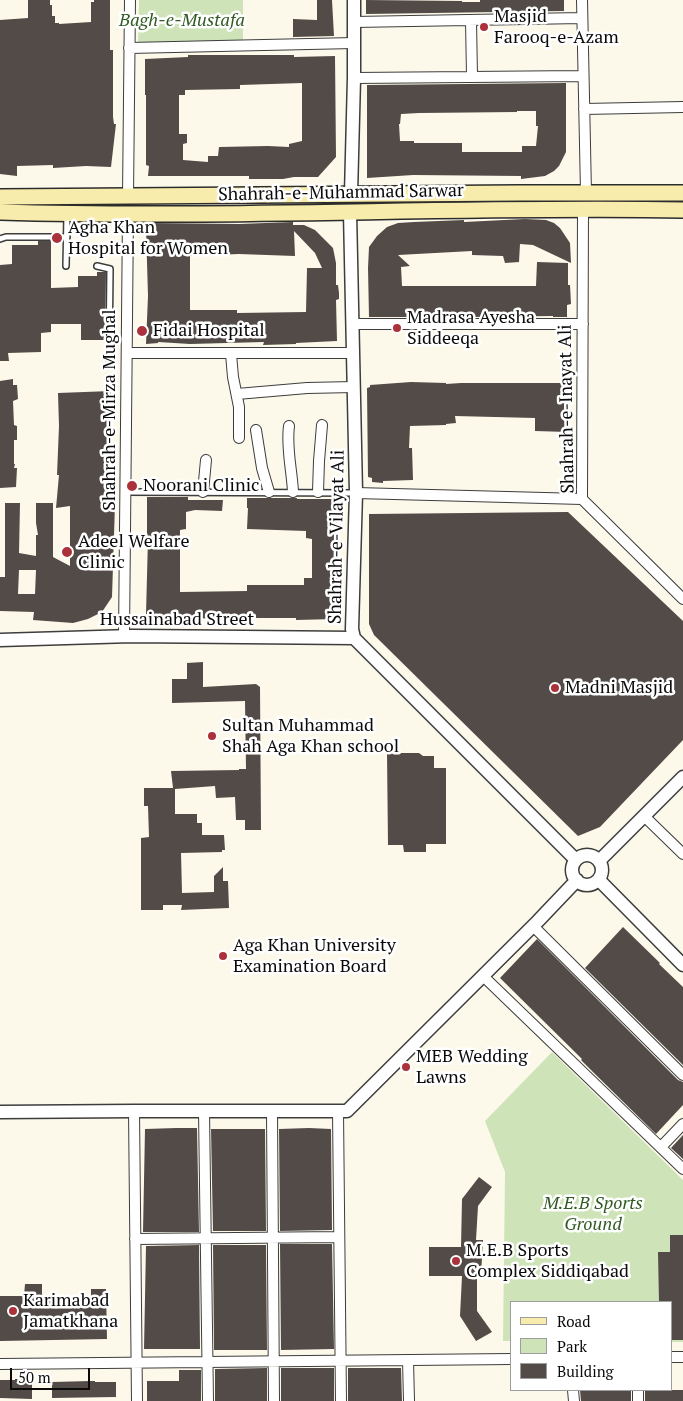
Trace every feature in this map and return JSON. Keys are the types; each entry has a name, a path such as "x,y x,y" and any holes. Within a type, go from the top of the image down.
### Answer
{"main road":[{"name":"Shahrah-e-Muhammad Sarwar","path":"0,198 172,195 683,193"},
{"name":"Shahrah-e-Muhammad Sarwar","path":"0,212 68,214 583,208 683,210"}],"street":[{"path":"128,197 130,0"},
{"path":"351,194 354,0"},
{"path":"582,0 586,193"},
{"path":"354,22 582,18"},
{"path":"471,21 472,76"},
{"path":"130,48 354,43"},
{"path":"354,78 583,76"},
{"path":"584,109 683,107"},
{"name":"Shahrah-e-Inayat Ali","path":"583,208 582,499 683,599"},
{"name":"Shahrah-e-Vilayat Ali","path":"350,212 356,493 352,622 354,638 576,860"},
{"name":"Shahrah-e-Mirza Mughal","path":"124,636 128,213"},
{"path":"353,324 583,324"},
{"path":"127,353 354,353"},
{"path":"231,354 239,407 239,438"},
{"path":"237,394 307,388 354,387"},
{"path":"318,492 322,425"},
{"path":"289,426 288,449 292,492"},
{"path":"256,430 262,468 269,492"},
{"path":"203,492 206,460"},
{"path":"356,493 582,499"},
{"name":"Hussainabad Street","path":"0,640 124,636 354,638"},
{"path":"599,861 683,777"},
{"path":"644,816 683,854"},
{"path":"591,855 599,861 602,870 598,880 590,884 580,883 573,872 576,860 580,856 591,855"},
{"path":"0,1112 347,1111 577,880"},
{"path":"598,880 683,965"},
{"path":"533,926 683,1075"},
{"path":"483,976 683,1169"},
{"path":"134,1111 137,1401"},
{"path":"204,1111 208,1401"},
{"path":"272,1111 274,1401"},
{"path":"338,1111 341,1401"},
{"path":"661,1146 683,1124"},
{"path":"135,1239 339,1237"},
{"path":"0,1364 510,1359"},
{"path":"408,1360 408,1401"}],"lane":[{"path":"66,266 68,214"},
{"path":"0,239 6,237 67,237"},
{"path":"97,266 110,269 109,362"},
{"path":"126,492 356,493"}],"green space":[{"name":"Bagh-e-Mustafa","path":"139,0 243,0 243,41 138,44"},
{"name":"M.E.B Sports Ground","path":"552,1052 683,1180 683,1342 673,1342 673,1301 510,1301 510,1341 503,1341 505,1172 485,1121"}],"building":[{"path":"28,0 50,0 52,16 55,16 55,23 59,24 91,22 91,2 94,2 94,0 110,0 110,50 113,50 113,117 114,124 116,124 111,167 53,168 53,165 17,166 17,176 0,174 0,20 28,18"},
{"path":"317,0 332,0 334,36 293,37 293,19 317,20"},
{"path":"366,0 480,2 480,0 564,0 564,11 366,14"},
{"path":"188,55 335,56 336,157 318,177 249,179 249,176 148,176 149,166 146,165 145,59 188,57","holes":["302,83 302,141 289,144 289,147 219,147 218,156 208,156 208,162 183,160 183,144 187,143 187,134 179,134 179,95 185,95 185,90 240,89 240,85"]},
{"path":"566,83 566,152 559,166 545,176 521,179 521,176 413,175 367,178 367,85","holes":["536,111 536,126 538,126 536,146 522,146 522,152 462,152 462,143 414,143 414,141 400,141 399,124 401,114"]},
{"path":"546,220 560,228 570,243 571,263 533,245 520,244 519,262 505,263 503,256 472,255 472,251 398,255 410,266 401,267 402,286 536,286 537,262 568,263 568,285 570,285 571,304 567,305 567,317 471,317 471,315 369,317 369,247 387,227 398,223 414,222"},
{"path":"293,222 293,225 304,225 315,230 333,248 336,263 336,285 338,285 339,293 339,299 336,300 337,341 263,345 264,342 190,344 158,342 146,344 148,296 146,228 148,228 148,225 151,225 151,223 239,224","holes":["294,231 315,253 322,268 307,268 306,312 237,313 237,310 190,310 190,256 239,254 295,256"]},
{"path":"38,241 51,241 51,288 78,287 78,276 97,276 97,272 106,272 105,340 81,340 81,324 51,324 51,332 41,333 41,352 8,353 9,361 0,361 0,265 12,264 12,245 38,245"},
{"path":"13,379 13,385 17,385 18,399 13,401 14,425 17,426 17,440 14,440 14,468 17,468 16,487 0,488 0,381"},
{"path":"411,382 446,384 565,383 568,386 568,432 535,431 535,418 455,416 456,423 410,426 409,448 412,448 413,480 383,481 383,483 372,482 372,478 368,477 367,388 370,385"},
{"path":"111,391 109,436 111,436 112,504 115,504 112,597 102,612 88,619 73,623 33,620 34,612 0,611 0,577 5,577 5,503 20,503 19,553 36,556 36,535 38,535 36,503 53,503 53,557 70,566 70,506 56,508 59,475 57,475 58,393","holes":["19,570 36,570 35,594 18,594"]},
{"path":"147,497 188,497 188,500 223,500 222,511 195,510 186,512 186,529 180,530 180,592 247,591 247,585 304,585 304,578 312,578 312,539 306,538 306,531 247,529 247,498 337,499 337,610 335,610 335,619 187,618 187,620 149,620 150,614 146,614"},
{"name":"Madni Masjid","path":"568,512 683,621 683,740 600,827 578,836 374,635 369,624 369,514"},
{"path":"203,662 203,687 256,684 260,687 261,830 245,830 245,820 236,820 235,797 216,798 215,786 175,789 175,814 197,814 197,823 202,823 202,835 224,835 225,850 222,850 222,852 181,853 182,893 214,892 214,876 223,867 223,881 228,881 229,908 181,910 182,905 163,905 163,910 141,910 141,838 149,837 148,806 144,806 144,788 173,788 171,771 246,769 245,701 172,703 172,679 187,679 187,663"},
{"path":"387,753 419,753 423,756 434,756 434,768 446,768 446,844 426,844 426,852 404,852 403,845 388,845"},
{"path":"623,927 683,987 683,1065 585,968"},
{"path":"537,939 678,1080 683,1082 683,1105 656,1134 500,978"},
{"path":"197,1128 199,1232 143,1232 145,1129"},
{"path":"211,1129 265,1129 266,1231 213,1231"},
{"path":"279,1129 331,1129 332,1230 280,1231"},
{"path":"683,1135 683,1159 671,1148"},
{"name":"M.E.B Sports Complex Siddiqabad","path":"479,1177 492,1187 478,1206 476,1240 483,1240 481,1275 477,1276 477,1311 492,1332 476,1341 460,1316 462,1276 429,1276 429,1247 461,1247 462,1199"},
{"path":"670,1235 683,1235 683,1340 673,1340 673,1301 659,1301 658,1252 670,1252"},
{"path":"280,1244 332,1244 334,1349 281,1350"},
{"path":"199,1245 200,1349 144,1349 146,1246"},
{"path":"213,1245 266,1245 267,1350 214,1350"},
{"path":"25,1284 42,1284 42,1296 91,1297 91,1289 106,1289 107,1339 0,1341 0,1296 24,1296"},
{"path":"267,1368 267,1401 215,1401 215,1369"},
{"path":"281,1368 334,1368 334,1401 281,1401"},
{"path":"348,1368 401,1368 402,1401 348,1401"},
{"path":"179,1370 201,1370 201,1401 147,1401 147,1381 179,1381"},
{"path":"32,1379 32,1399 0,1398 0,1380"},
{"path":"52,1382 116,1382 116,1397 52,1398"},
{"path":"683,1390 683,1401 645,1401 645,1391"},
{"path":"580,1391 631,1391 631,1401 581,1401"}],"place":[{"name":"Masjid Farooq-e-Azam","path":"484,27"},
{"name":"Agha Khan Hospital for Women","path":"57,238"},
{"name":"Madrasa Ayesha Siddeeqa","path":"397,328"},
{"name":"Fidai Hospital","path":"142,331"},
{"name":"Noorani Clinic","path":"132,486"},
{"name":"Adeel Welfare Clinic","path":"67,552"},
{"name":"Madni Masjid","path":"555,688"},
{"name":"Sultan Muhammad Shah Aga Khan school","path":"212,736"},
{"name":"Aga Khan University Examination Board","path":"223,956"},
{"name":"MEB Wedding Lawns","path":"406,1067"},
{"name":"M.E.B Sports Complex Siddiqabad","path":"456,1261"},
{"name":"Karimabad Jamatkhana","path":"13,1311"}]}
